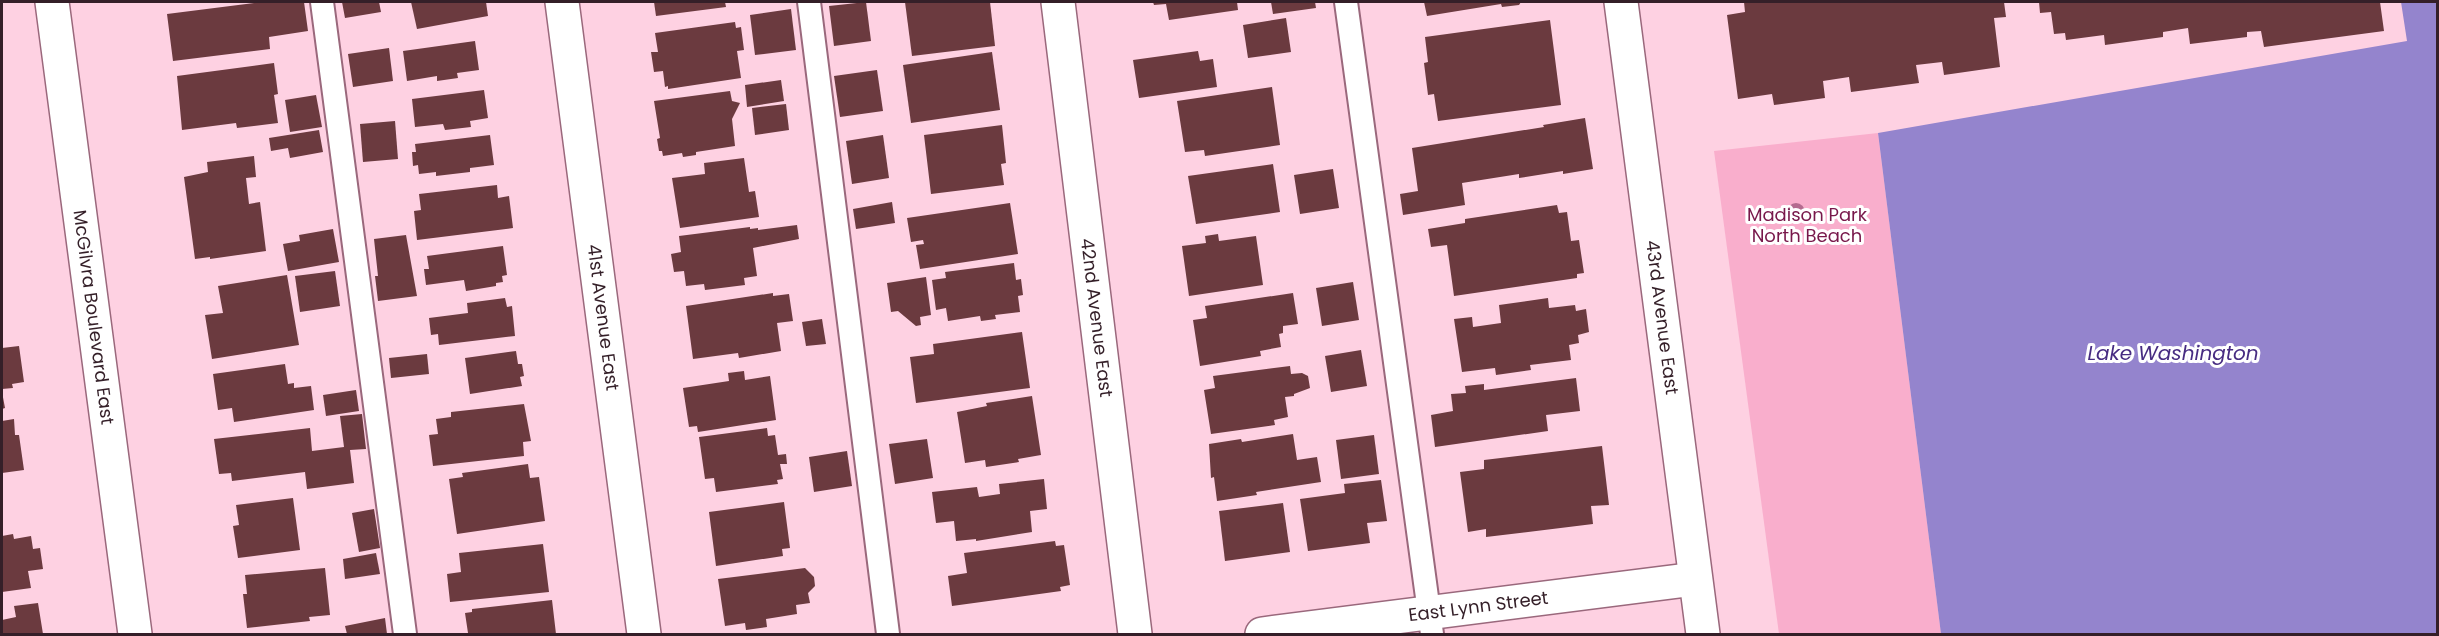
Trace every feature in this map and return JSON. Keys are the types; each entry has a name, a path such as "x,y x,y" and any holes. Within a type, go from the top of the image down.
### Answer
{"street":[{"name":"McGilvra Boulevard East","path":"52,2 135,634"},
{"name":"41st Avenue East","path":"562,2 644,634"},
{"name":"42nd Avenue East","path":"1058,2 1136,634"},
{"name":"43rd Avenue East","path":"1621,2 1703,634"},
{"name":"East Lynn Street","path":"1262,634 1430,624 1695,579"}],"lane":[{"path":"322,2 405,634"},
{"path":"809,2 888,634"},
{"path":"1346,2 1430,624"}],"green space":[{"name":"Madison Park North Beach","path":"1878,133 1941,634 1779,634 1714,151"}],"water":[{"name":"Lake Washington","path":"2401,2 2437,2 2437,634 1941,634 1878,133 2407,41"}],"building":[{"path":"261,2 304,2 308,31 269,37 270,49 173,61 167,14"},
{"path":"342,2 379,2 381,12 345,18"},
{"path":"411,2 486,2 488,16 417,29"},
{"path":"654,2 725,2 726,7 656,16"},
{"path":"866,2 871,41 834,46 829,6"},
{"path":"905,2 990,2 995,46 912,56"},
{"path":"1153,2 1237,2 1238,10 1169,20 1166,4 1154,5"},
{"path":"1271,2 1315,2 1316,8 1273,14"},
{"path":"1424,2 1521,2 1519,5 1502,7 1501,4 1427,16"},
{"path":"1744,2 2004,2 2006,17 1994,18 2000,67 1944,75 1942,62 1916,65 1919,83 1851,92 1849,77 1823,81 1825,98 1774,105 1772,94 1738,99 1727,15 1745,12"},
{"path":"2039,2 2380,2 2384,31 2264,47 2261,31 2247,32 2247,37 2190,44 2188,28 2163,32 2163,37 2105,45 2104,35 2066,40 2065,33 2054,34 2051,12 2040,13"},
{"path":"791,9 796,50 755,55 750,15"},
{"path":"1286,18 1291,52 1248,58 1243,25"},
{"path":"1550,20 1561,105 1438,121 1434,94 1428,95 1424,63 1428,62 1425,37"},
{"path":"735,22 736,28 741,27 744,50 737,51 741,78 668,89 668,86 665,87 663,71 654,72 651,52 658,52 655,33"},
{"path":"475,41 479,70 457,73 458,78 437,81 437,76 407,81 403,51"},
{"path":"389,48 393,81 353,87 348,54"},
{"path":"1198,51 1200,61 1213,59 1217,87 1139,98 1133,60"},
{"path":"992,52 1000,110 911,123 903,65"},
{"path":"274,63 278,94 274,95 278,123 237,128 236,123 182,130 177,76"},
{"path":"877,70 883,111 840,117 834,76"},
{"path":"781,80 784,101 747,107 745,85"},
{"path":"1272,87 1280,145 1205,156 1204,150 1185,152 1177,101"},
{"path":"484,90 488,118 470,121 471,127 445,130 443,124 415,127 412,99"},
{"path":"730,91 732,101 740,103 732,119 735,146 696,152 696,155 683,157 682,153 663,156 662,151 659,151 657,139 660,138 654,101"},
{"path":"316,95 322,127 290,132 285,100"},
{"path":"786,104 789,130 755,135 752,108"},
{"path":"1585,118 1593,169 1519,178 1519,174 1462,183 1465,205 1403,215 1400,194 1418,191 1412,148 1544,127 1543,125"},
{"path":"395,121 398,159 363,162 360,124"},
{"path":"1002,125 1006,163 1001,164 1004,185 931,194 924,135"},
{"path":"319,130 323,152 290,158 288,148 271,151 269,138"},
{"path":"490,135 494,165 470,168 470,172 436,176 436,172 419,174 418,165 413,166 412,152 416,152 415,144"},
{"path":"883,135 889,178 852,184 846,141"},
{"path":"254,156 256,177 246,178 249,204 260,202 266,251 195,259 184,177 208,172 207,162"},
{"path":"744,158 749,192 755,191 759,217 680,228 672,178 705,174 704,163"},
{"path":"1273,164 1280,212 1196,224 1188,176"},
{"path":"1333,169 1339,208 1300,214 1294,175"},
{"path":"497,185 498,198 509,196 513,228 417,240 414,211 421,210 419,194"},
{"path":"892,202 895,223 856,229 853,209"},
{"path":"1010,203 1018,254 920,269 916,245 924,244 923,240 911,242 907,218"},
{"path":"1557,205 1559,213 1567,212 1571,241 1579,240 1584,273 1577,274 1577,278 1454,296 1447,245 1431,247 1428,229 1465,223 1465,219"},
{"path":"797,225 799,239 753,248 757,276 744,278 745,285 705,290 704,284 686,286 684,271 674,272 671,254 681,252 679,236 750,227 750,229 758,228 758,230"},
{"path":"333,229 339,262 288,271 283,244 300,241 299,235"},
{"path":"1218,234 1219,241 1256,236 1263,285 1189,296 1182,246 1206,243 1205,236"},
{"path":"406,235 417,296 378,301 374,239"},
{"path":"503,246 507,275 502,276 503,282 496,283 496,286 466,291 464,280 426,285 424,269 429,269 427,256"},
{"path":"1014,263 1016,280 1021,279 1023,295 1018,296 1020,312 995,315 996,319 981,321 980,316 948,321 946,308 936,310 932,280 946,278 945,272"},
{"path":"335,271 340,306 300,312 295,276"},
{"path":"287,275 299,345 212,359 205,315 223,313 218,286"},
{"path":"926,277 931,315 920,317 921,325 916,326 898,311 891,312 887,283"},
{"path":"1353,282 1359,320 1322,326 1316,288"},
{"path":"773,293 773,296 789,294 793,321 777,323 781,351 739,358 738,353 693,359 686,306"},
{"path":"1293,293 1298,324 1283,326 1283,333 1279,334 1281,347 1260,351 1261,356 1200,366 1193,320 1207,318 1205,306"},
{"path":"505,298 507,307 512,306 515,336 439,345 438,334 431,335 429,318 468,313 467,303"},
{"path":"1548,298 1549,308 1575,305 1576,311 1586,309 1589,332 1578,335 1579,343 1569,345 1571,360 1530,365 1531,370 1496,375 1495,368 1462,372 1454,319 1472,317 1473,327 1501,323 1499,305"},
{"path":"822,319 826,344 806,346 802,322"},
{"path":"1022,332 1030,388 916,403 910,357 934,354 933,344"},
{"path":"19,346 24,382 12,384 13,388 2,389 2,348"},
{"path":"1361,350 1367,386 1331,392 1325,356"},
{"path":"516,351 518,364 522,364 524,376 520,377 522,386 470,394 465,358"},
{"path":"427,354 429,374 391,378 389,358"},
{"path":"285,364 288,384 294,383 294,388 311,386 314,410 234,422 232,408 218,410 213,374"},
{"path":"1290,366 1291,374 1302,373 1308,376 1310,388 1294,396 1285,397 1288,417 1274,420 1275,425 1211,434 1204,390 1215,388 1213,376"},
{"path":"744,371 745,380 770,376 776,420 698,432 697,426 689,427 683,388 729,381 728,373"},
{"path":"1576,378 1580,411 1546,415 1548,431 1435,447 1431,415 1453,411 1451,394 1466,393 1465,386 1484,384 1484,390"},
{"path":"356,390 359,411 326,416 323,395"},
{"path":"2,392 5,408 2,409"},
{"path":"1032,396 1041,455 1018,459 1019,462 986,467 985,460 965,463 957,412 987,406 986,403"},
{"path":"524,404 531,441 523,442 524,456 433,466 429,435 438,434 436,419 451,417 451,412"},
{"path":"362,414 366,449 350,450 354,483 307,489 305,472 232,481 231,473 219,474 214,439 310,428 312,451 344,447 340,416"},
{"path":"14,419 15,435 19,435 24,470 2,473 2,421"},
{"path":"767,428 768,436 775,435 778,455 786,454 787,464 780,464 783,479 777,480 778,484 716,492 714,478 705,479 699,437"},
{"path":"1293,434 1297,460 1317,457 1321,482 1256,492 1257,495 1217,501 1214,477 1211,478 1209,444 1241,439 1242,442"},
{"path":"1374,435 1379,474 1341,479 1336,440"},
{"path":"927,439 933,478 895,484 889,444"},
{"path":"1602,446 1609,505 1591,506 1593,524 1486,537 1486,529 1468,532 1460,472 1484,469 1484,460"},
{"path":"847,451 852,486 814,492 809,457"},
{"path":"528,464 530,478 539,477 545,521 457,534 449,479 463,477 462,473"},
{"path":"1044,479 1047,509 1030,511 1032,532 976,541 976,539 956,541 954,521 936,523 932,492 977,487 979,497 1000,494 999,484"},
{"path":"1381,480 1387,521 1367,523 1370,543 1308,551 1300,499 1345,493 1344,484"},
{"path":"293,498 300,550 238,558 233,526 239,525 236,505"},
{"path":"784,502 790,548 782,549 783,556 716,566 709,512"},
{"path":"1283,503 1290,552 1225,561 1219,511"},
{"path":"374,509 380,548 359,552 352,513"},
{"path":"13,534 14,539 31,536 33,549 40,548 43,569 28,571 31,588 2,592 2,536"},
{"path":"1055,541 1056,546 1064,545 1070,585 1060,587 1061,591 952,606 948,576 967,573 964,553"},
{"path":"543,544 549,592 450,602 447,574 461,572 459,553"},
{"path":"376,553 380,574 345,579 343,559"},
{"path":"325,568 330,615 309,617 310,621 247,628 243,594 247,594 245,575"},
{"path":"805,568 814,577 815,586 808,593 810,603 796,605 797,614 766,619 767,627 746,630 745,623 725,626 718,579"},
{"path":"552,600 556,634 468,633 465,613 472,612 472,609"},
{"path":"38,603 43,634 2,634 2,620 16,617 14,606"},
{"path":"385,618 387,634 347,634 345,626"}]}
